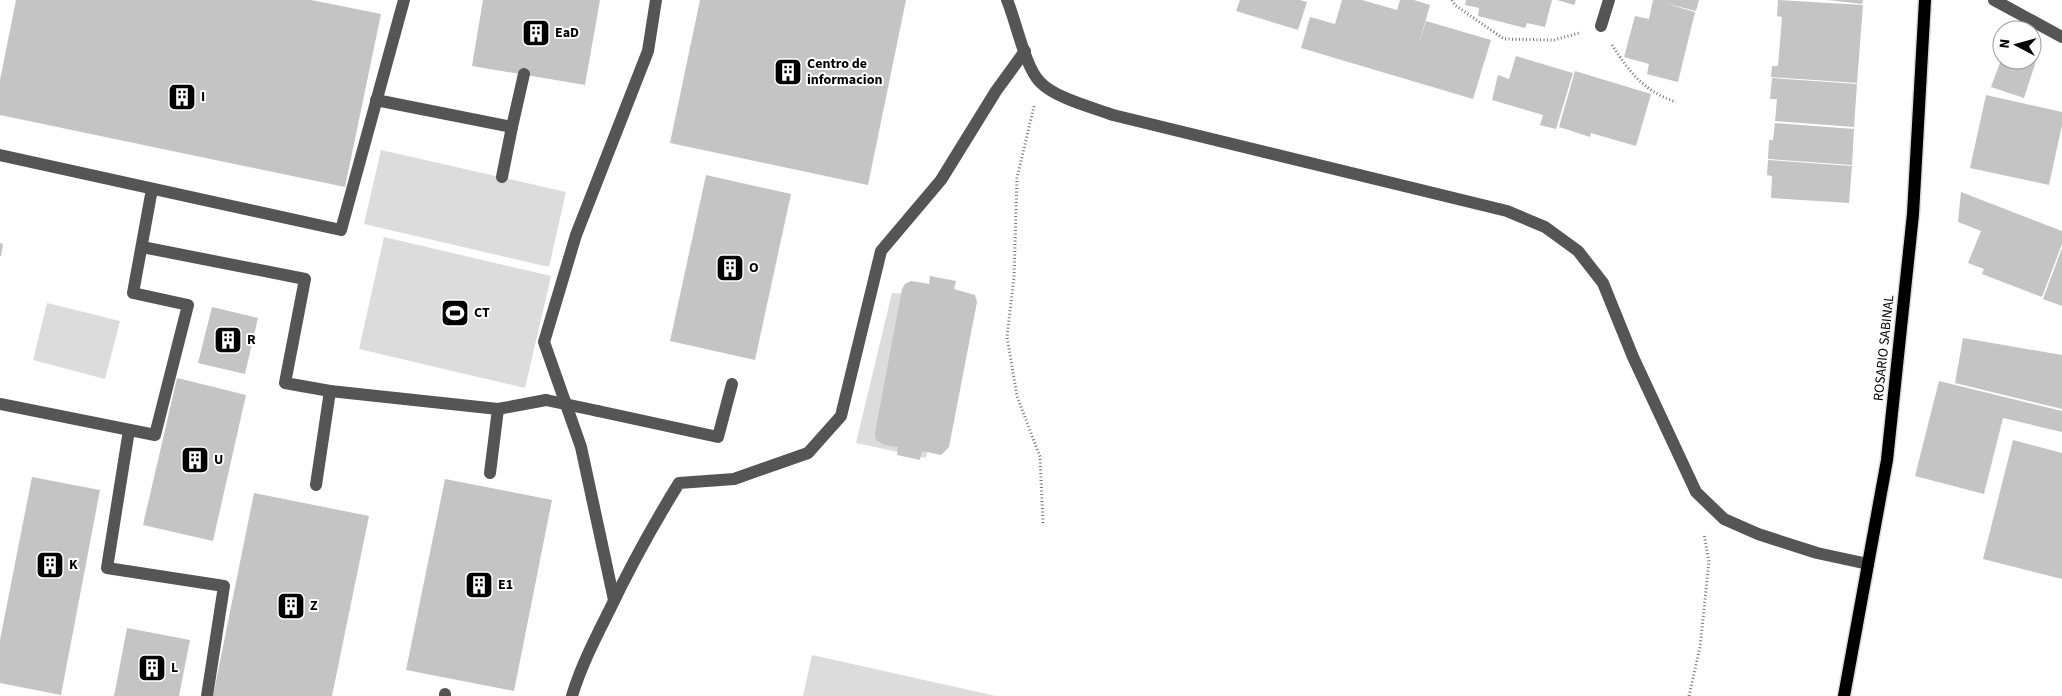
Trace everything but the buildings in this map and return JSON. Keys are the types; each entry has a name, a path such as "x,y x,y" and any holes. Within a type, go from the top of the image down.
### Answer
{"main road":[{"name":"ROSARIO SABINAL","path":"1844,696 1887,460 1913,214 1925,0"}],"street":[{"path":"0,155 341,230 404,0"},
{"path":"614,600 581,447 544,342 576,235 648,50 656,0"},
{"path":"1007,0 1030,67 1039,82 1053,92 1113,115 1507,210 1544,227 1578,251 1603,283 1633,357 1696,492 1724,519 1758,534 1817,553 1868,564"},
{"path":"1601,26 1609,0"},
{"path":"1994,0 2062,37"},
{"path":"572,696 581,668 645,538 679,483 734,479 808,453 841,416 881,251 941,180 996,91 1025,50"},
{"path":"502,177 524,74"},
{"path":"376,100 512,127"},
{"path":"0,404 156,435 188,305 133,293 152,189"},
{"path":"142,247 305,279 285,383 330,391 498,409 546,400 718,437 732,384"},
{"path":"316,485 330,391"},
{"path":"490,473 498,409"},
{"path":"129,430 107,568 224,586 207,696"}],"path":[{"path":"1452,0 1455,5 1504,39 1554,40 1601,26 1631,74 1658,96 1676,102"},
{"path":"1039,82 1017,178 1014,276 1006,336 1017,396 1040,457 1043,523"},
{"path":"1689,696 1700,647 1709,562 1696,492"}],"shaded area":[{"path":"381,150 566,192 549,267 364,224"},
{"name":"CT","path":"384,237 551,276 525,388 359,349"},
{"path":"892,293 959,297 926,458 856,443"},
{"path":"47,303 120,321 105,379 33,360"},
{"path":"812,655 996,696 803,696"}],"place":[{"name":"EaD","path":"536,33"},
{"name":"Centro de informacion","path":"788,72"},
{"name":"I","path":"182,97"},
{"name":"O","path":"730,268"},
{"name":"CT","path":"455,313"},
{"name":"R","path":"228,340"},
{"name":"U","path":"195,460"},
{"name":"K","path":"50,565"},
{"name":"E1","path":"479,585"},
{"name":"Z","path":"291,606"},
{"name":"L","path":"152,668"}]}
